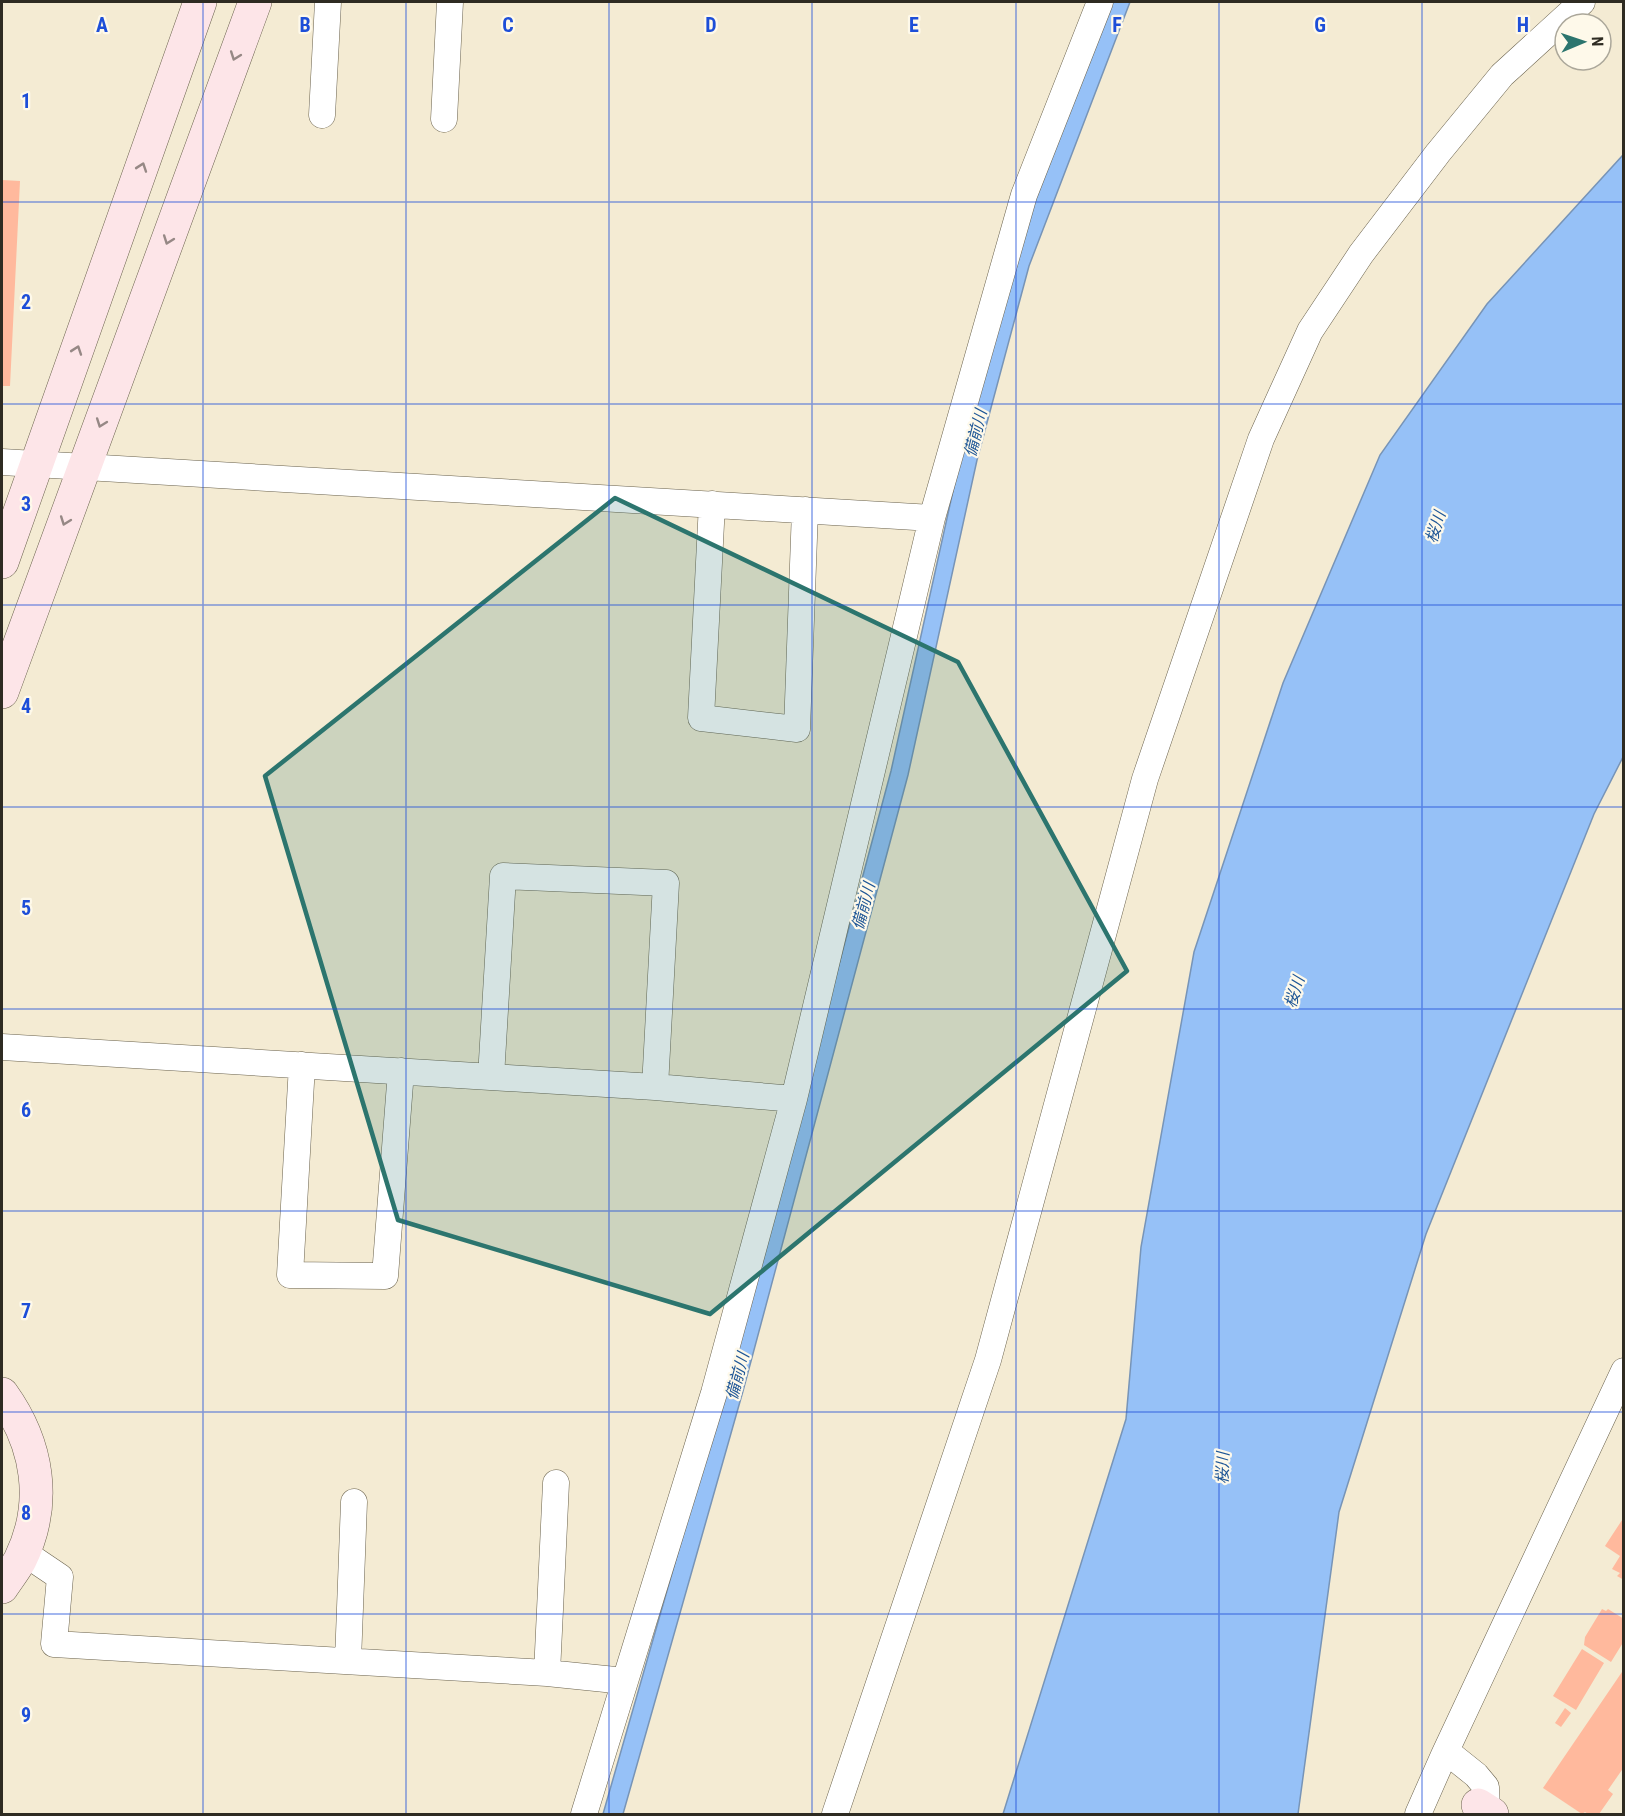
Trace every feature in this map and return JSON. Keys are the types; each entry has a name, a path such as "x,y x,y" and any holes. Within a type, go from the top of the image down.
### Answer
{"street":[{"path":"2,562 200,2"},
{"path":"2,692 255,2"},
{"path":"322,115 328,2"},
{"path":"444,119 450,2"},
{"path":"584,1815 714,1393 794,1100 932,518 1024,195 1100,2"},
{"path":"835,1815 988,1360 1145,779 1261,439 1310,331 1360,254 1502,75 1582,2"},
{"path":"2,462 932,518"},
{"path":"712,504 701,718 797,729 805,510"},
{"path":"491,1077 503,876 666,883 655,1087"},
{"path":"2,1047 655,1087 794,1100"},
{"path":"302,1065 290,1275 385,1276 401,1071"},
{"path":"1418,1815 1623,1371"},
{"path":"2,1394 16,1414 29,1443 37,1480 35,1518 23,1552 2,1587"},
{"path":"548,1672 556,1483"},
{"path":"348,1661 354,1502"},
{"path":"23,1552 60,1577 54,1644 548,1672 625,1681"},
{"path":"1446,1751 1476,1775 1486,1787 1481,1811"}],"highlighted area":[{"path":"615,498 958,662 1127,971 710,1314 398,1220 265,776"}],"water":[{"name":"備前川","path":"1110,2 1130,2 1029,266 977,460 908,775 743,1391 623,1814 603,1814 726,1385 891,771 961,455 1011,259"},
{"name":"桜川","path":"1623,155 1623,757 1594,814 1426,1234 1339,1512 1298,1814 1003,1814 1126,1419 1141,1247 1194,952 1283,683 1380,455 1487,304"}],"building":[{"path":"2,180 20,181 10,386 2,386"},
{"path":"1624,1517 1624,1580 1617,1576 1620,1573 1612,1569 1620,1556 1605,1546"},
{"path":"1602,1609 1606,1611 1608,1609 1624,1619 1624,1641 1611,1662 1584,1645 1585,1637"},
{"path":"1582,1649 1604,1663 1576,1710 1553,1696"},
{"path":"1624,1669 1624,1767 1608,1790 1613,1794 1599,1814 1585,1812 1582,1814 1543,1788"},
{"path":"1565,1708 1571,1713 1561,1727 1555,1723"}]}
